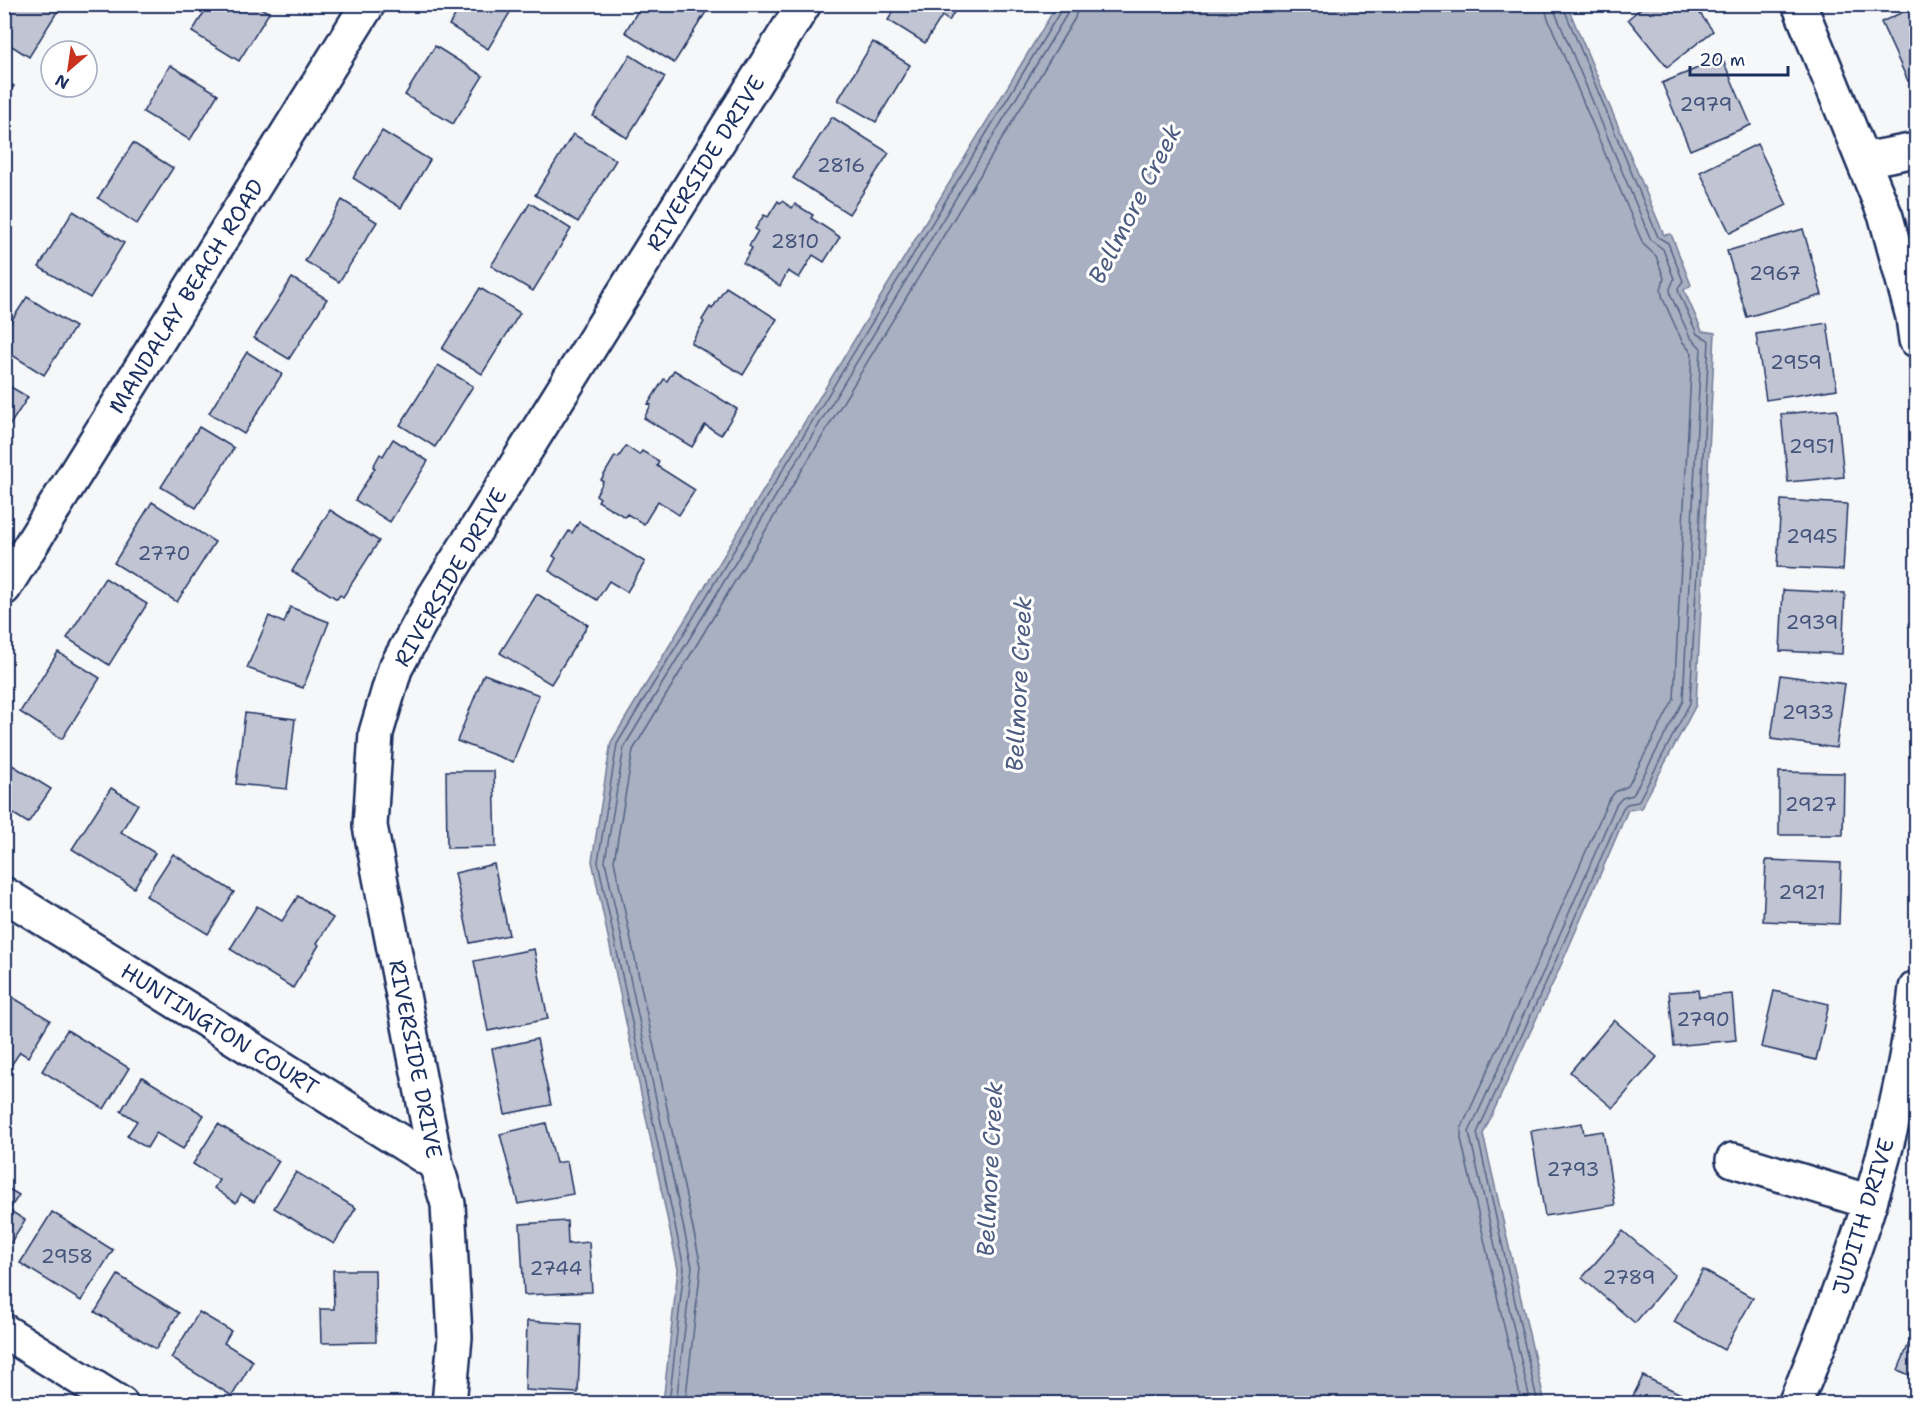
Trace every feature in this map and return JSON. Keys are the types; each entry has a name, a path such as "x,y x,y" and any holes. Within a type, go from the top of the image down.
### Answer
{"street":[{"name":"MANDALAY BEACH ROAD","path":"4,588 368,4"},
{"name":"RIVERSIDE DRIVE","path":"449,1404 455,1337 448,1204 436,1164 370,826 376,734 395,669 434,597 804,4"},
{"path":"1799,4 1886,217 1917,340"},
{"path":"1863,160 1917,150"},
{"name":"HUNTINGTON COURT","path":"4,894 436,1164"},
{"name":"JUDITH DRIVE","path":"1795,1404 1836,1305 1870,1202 1898,1104 1911,1037 1917,988"},
{"path":"1733,1160 1870,1202"},
{"path":"4,1331 121,1404"}],"water":[{"name":"Bellmore Creek","path":"1057,5 1567,5 1664,235 1671,234 1691,285 1684,290 1702,331 1715,333 1696,705 1641,808 1628,810 1558,972 1483,1134 1545,1403 663,1403 678,1269 592,861 611,742"}],"building":[{"path":"4,4 62,4 29,57 4,41"},
{"path":"209,4 255,4 269,13 239,61 192,32"},
{"path":"462,4 515,4 488,49 449,25"},
{"path":"642,4 711,4 674,63 625,32"},
{"path":"898,4 959,4 949,21 942,16 925,43 888,20"},
{"path":"1646,4 1693,4 1713,31 1667,67 1628,19"},
{"path":"1916,6 1916,77 1908,81 1881,22"},
{"path":"873,42 910,65 876,122 838,100"},
{"path":"435,46 483,76 453,124 405,95"},
{"path":"630,55 665,77 627,138 593,116"},
{"path":"1722,58 1751,125 1690,150 1662,83"},
{"path":"170,65 218,94 190,140 143,112"},
{"path":"4,80 14,86 4,102"},
{"path":"832,117 889,153 849,214 793,178"},
{"path":"382,131 430,160 401,208 353,178"},
{"path":"573,134 616,160 578,222 535,195"},
{"path":"133,143 173,168 137,224 98,198"},
{"path":"1757,144 1787,205 1730,233 1700,172"},
{"path":"342,200 377,222 339,282 305,261"},
{"path":"778,201 792,208 795,204 813,215 811,218 840,237 824,262 813,255 799,278 788,271 780,286 743,263 758,231 755,229 764,215 768,217"},
{"path":"530,203 571,229 533,291 491,266"},
{"path":"73,211 124,243 90,298 39,267"},
{"path":"1803,229 1822,295 1747,317 1727,251"},
{"path":"292,278 327,299 289,359 254,338"},
{"path":"726,287 777,319 743,375 691,343 710,307 712,309"},
{"path":"480,288 520,313 482,374 442,349"},
{"path":"27,297 75,327 44,375 4,350 4,332"},
{"path":"1827,323 1837,389 1766,400 1756,334"},
{"path":"247,352 282,374 244,434 209,413"},
{"path":"438,365 473,386 435,447 400,425"},
{"path":"674,370 737,409 721,435 705,425 692,447 644,418 651,405 648,404 664,379 667,381"},
{"path":"4,383 28,397 4,434"},
{"path":"1837,409 1844,477 1788,482 1781,414"},
{"path":"199,427 234,448 196,508 161,487"},
{"path":"393,439 428,461 390,522 355,500 375,468 373,467 380,454 383,456"},
{"path":"626,446 639,455 642,451 659,461 657,466 695,490 679,515 658,501 644,524 627,514 625,517 598,501 600,498 596,495 603,482 601,480 615,456 618,458"},
{"path":"1781,500 1847,504 1843,570 1777,567"},
{"path":"152,502 215,542 177,602 114,563"},
{"path":"330,510 379,541 343,597 340,595 337,599 292,571"},
{"path":"579,522 645,562 627,592 609,581 597,600 549,571 556,558 553,556 569,531 572,533"},
{"path":"105,578 147,604 109,665 67,638"},
{"path":"1783,590 1845,593 1842,654 1780,651"},
{"path":"537,594 588,625 551,684 500,653"},
{"path":"290,607 329,622 303,688 247,668 269,616 284,623"},
{"path":"58,652 100,678 62,739 20,712"},
{"path":"484,674 539,695 513,762 457,741"},
{"path":"1780,675 1845,684 1836,748 1771,739"},
{"path":"245,713 295,719 287,789 236,784"},
{"path":"4,760 51,789 28,823 4,808"},
{"path":"446,771 494,771 496,847 447,848"},
{"path":"1779,772 1844,773 1843,835 1779,835"},
{"path":"111,788 138,804 121,832 155,853 134,888 72,849"},
{"path":"173,854 234,892 208,934 146,896"},
{"path":"1766,860 1841,863 1839,924 1763,921"},
{"path":"494,864 509,935 470,943 455,873"},
{"path":"298,896 333,918 293,988 230,949 257,906 282,921"},
{"path":"534,949 548,1019 488,1031 474,961"},
{"path":"1698,990 1699,997 1732,994 1736,1040 1674,1046 1669,992"},
{"path":"1774,991 1829,1004 1816,1060 1761,1047"},
{"path":"4,992 50,1020 28,1057 20,1052 10,1067 4,1063"},
{"path":"1614,1020 1657,1057 1613,1108 1570,1072"},
{"path":"67,1030 129,1068 104,1109 42,1071"},
{"path":"537,1039 551,1105 505,1114 492,1049"},
{"path":"142,1077 204,1115 183,1149 156,1133 147,1148 127,1136 137,1121 121,1111"},
{"path":"546,1123 556,1163 567,1161 573,1194 518,1204 500,1134"},
{"path":"1582,1123 1584,1134 1603,1131 1615,1205 1545,1216 1531,1131"},
{"path":"218,1124 279,1161 254,1202 241,1194 236,1203 214,1188 219,1180 193,1164"},
{"path":"296,1172 356,1208 334,1244 274,1208"},
{"path":"4,1186 19,1195 9,1210 25,1220 4,1253"},
{"path":"52,1212 113,1250 81,1301 20,1263"},
{"path":"567,1221 568,1244 589,1242 592,1292 524,1295 520,1224"},
{"path":"1623,1231 1675,1275 1635,1323 1582,1278"},
{"path":"333,1270 375,1270 376,1342 321,1343 320,1309 334,1309"},
{"path":"1703,1270 1753,1298 1724,1350 1674,1322"},
{"path":"118,1275 179,1313 156,1349 95,1312"},
{"path":"199,1312 231,1331 224,1343 253,1361 232,1396 171,1358"},
{"path":"527,1321 581,1324 578,1393 525,1390"},
{"path":"1916,1326 1916,1378 1898,1370"},
{"path":"1643,1376 1702,1404 1629,1404"}]}
